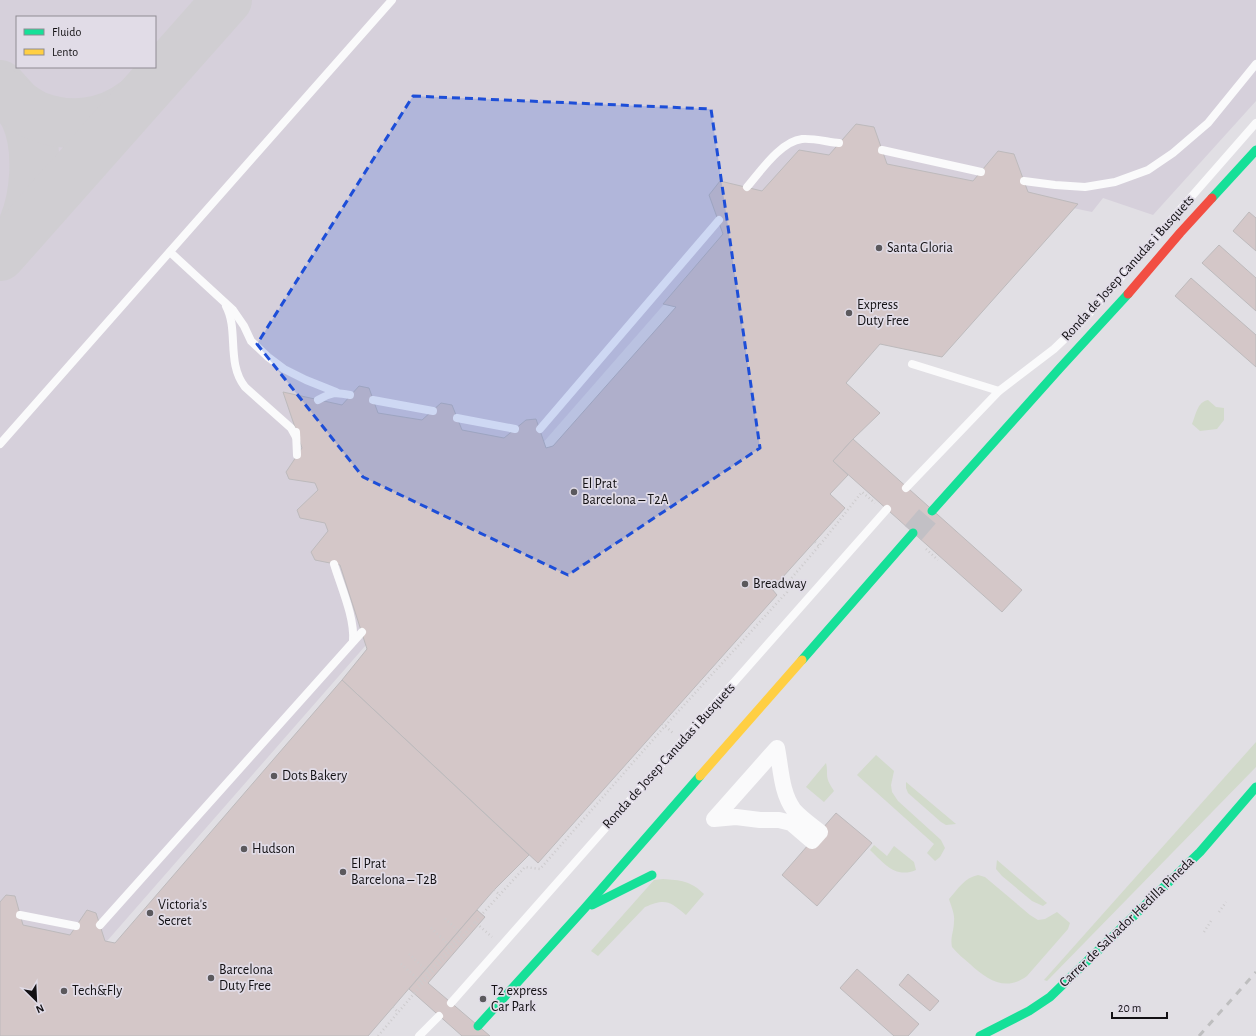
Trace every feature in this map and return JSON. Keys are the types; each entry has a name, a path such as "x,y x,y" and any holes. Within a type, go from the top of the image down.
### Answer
{"main road":[{"name":"Ronda de Josep Canudas i Busquets","path":"932,511 1256,150"},
{"path":"478,1026 584,909 913,533"},
{"name":"Carrer de Salvador Hedilla Pineda","path":"980,1036 1029,1012 1050,997 1200,852 1256,787"},
{"path":"584,909 652,875"}],"street":[{"path":"777,748 782,781 793,809 820,832 812,841 791,822 736,817 714,819 777,748"}],"lane":[{"path":"0,444 392,0"},
{"path":"1024,181 1085,187 1115,182 1148,170 1173,153 1208,123 1256,64"},
{"name":"Ronda de Josep Canudas i Busquets","path":"906,488 999,391 1054,348 1080,324 1256,123"},
{"path":"747,187 780,150 790,142 802,139 839,143"},
{"path":"882,150 981,172"},
{"path":"539,427 546,421 719,220"},
{"path":"170,252 233,310 239,317 251,341 268,357 284,369 306,380 336,392 350,395"},
{"path":"221,299 230,315 235,367 240,381 244,387 296,433 297,456"},
{"path":"912,364 999,391"},
{"path":"318,400 336,392"},
{"path":"373,400 432,411"},
{"path":"457,418 515,429"},
{"name":"Ronda de Josep Canudas i Busquets","path":"451,1003 887,509"},
{"path":"334,564 354,631 353,641"},
{"path":"99,922 112,911 362,632"},
{"path":"20,915 76,926"},
{"path":"419,1036 439,1016"}],"path":[{"path":"815,542 819,546"},
{"path":"494,890 500,895"},
{"path":"1219,912 1226,902"},
{"path":"418,985 461,934 443,917"},
{"path":"1204,932 1211,921"},
{"path":"378,1036 475,922 501,946"},
{"path":"431,928 450,946"},
{"path":"409,954 428,972"},
{"path":"401,964 420,981"},
{"path":"393,1007 398,1012"}],"highlighted area":[{"path":"413,96 711,109 760,448 568,575 363,477 257,344"}],"shaded area":[{"path":"0,0 1256,0 1256,101 1153,215 1103,198 1092,212 799,150 24,1036 0,1036"}],"green space":[{"path":"1208,400 1216,407 1224,408 1224,420 1217,429 1200,431 1192,424 1201,403"},
{"path":"1256,742 1256,767 1047,981 1044,980"},
{"path":"876,755 894,771 891,785 892,792 898,801 941,840 945,848 940,857 935,861 927,853 934,844 857,775"},
{"path":"826,763 827,777 834,791 824,802 806,787"},
{"path":"906,782 956,824 946,825 941,822 908,793"},
{"path":"874,845 887,856 894,846 914,862 916,870 902,872 890,868 870,850"},
{"path":"997,860 1047,903 1043,906 1032,901 1002,876 996,869"},
{"path":"978,875 985,877 1038,920 1045,919 1057,912 1070,923 1068,929 1027,976 1019,981 1004,983 990,979 976,970 952,947 951,941 954,918 949,899 965,881"},
{"path":"663,879 685,882 694,886 704,894 686,915 667,902 658,902 645,907 598,956 591,951 654,880"}],"building":[{"name":"El Prat Barcelona – T2A","path":"856,124 874,127 887,164 973,181 998,151 1014,154 1028,192 1078,204 942,357 880,344 846,383 880,413 833,461 848,475 830,494 845,508 772,589 777,595 538,863 342,680 367,649 340,565 315,560 311,552 328,531 325,523 300,518 297,510 318,490 315,483 289,479 286,472 302,448 283,392 342,405 359,386 369,388 378,413 422,420 441,403 452,405 462,430 504,438 526,420 536,419 546,448 553,446 676,307 663,304 723,234 709,195 720,181 762,191 799,150 829,155"},
{"path":"1249,212 1256,218 1256,251 1233,231"},
{"path":"1219,245 1256,278 1256,311 1202,263"},
{"path":"1191,278 1256,335 1256,367 1175,296"},
{"path":"853,439 1022,590 1002,612 833,461"},
{"name":"El Prat Barcelona – T2B","path":"342,680 529,855 494,890 368,1036 0,1036 0,902 6,895 15,896 23,925 70,935 87,910 96,913 105,941 115,943"},
{"path":"836,813 872,843 817,906 782,875"},
{"path":"477,910 485,917 428,983 490,1036 462,1036 409,989"},
{"path":"857,969 919,1024 908,1036 894,1036 840,988"},
{"path":"908,974 939,1001 930,1011 899,985"}],"taxiway":[{"path":"0,256 227,0"},
{"path":"0,85 23,112 30,129 33,143 33,190 30,205 20,232"},
{"path":"3,93 23,109 32,114 49,120 75,123 100,120 112,116 134,103"}],"tunnel":[{"path":"913,533 932,511"}],"railway":[{"path":"1199,1036 1256,972"}],"traffic: fast":[{"path":"1212,198 1256,150"},
{"path":"932,511 1128,294"},
{"path":"802,660 913,533"},
{"path":"478,1026 584,909 700,776"},
{"path":"980,1036 1029,1011 1050,997 1200,852 1256,787"},
{"path":"592,905 652,875"}],"traffic: slow":[{"path":"700,776 802,660"}],"traffic: jam":[{"path":"1128,294 1212,198"}],"place":[{"name":"Santa Gloria","path":"879,248"},
{"name":"Express Duty Free","path":"849,313"},
{"name":"El Prat Barcelona – T2A","path":"574,492"},
{"name":"Breadway","path":"745,584"},
{"name":"Dots Bakery","path":"274,776"},
{"name":"Hudson","path":"244,849"},
{"name":"El Prat Barcelona – T2B","path":"343,872"},
{"name":"Victoria's Secret","path":"150,913"},
{"name":"Barcelona Duty Free","path":"211,978"},
{"name":"Tech&Fly","path":"64,991"},
{"name":"T2 express Car Park","path":"483,999"}]}
